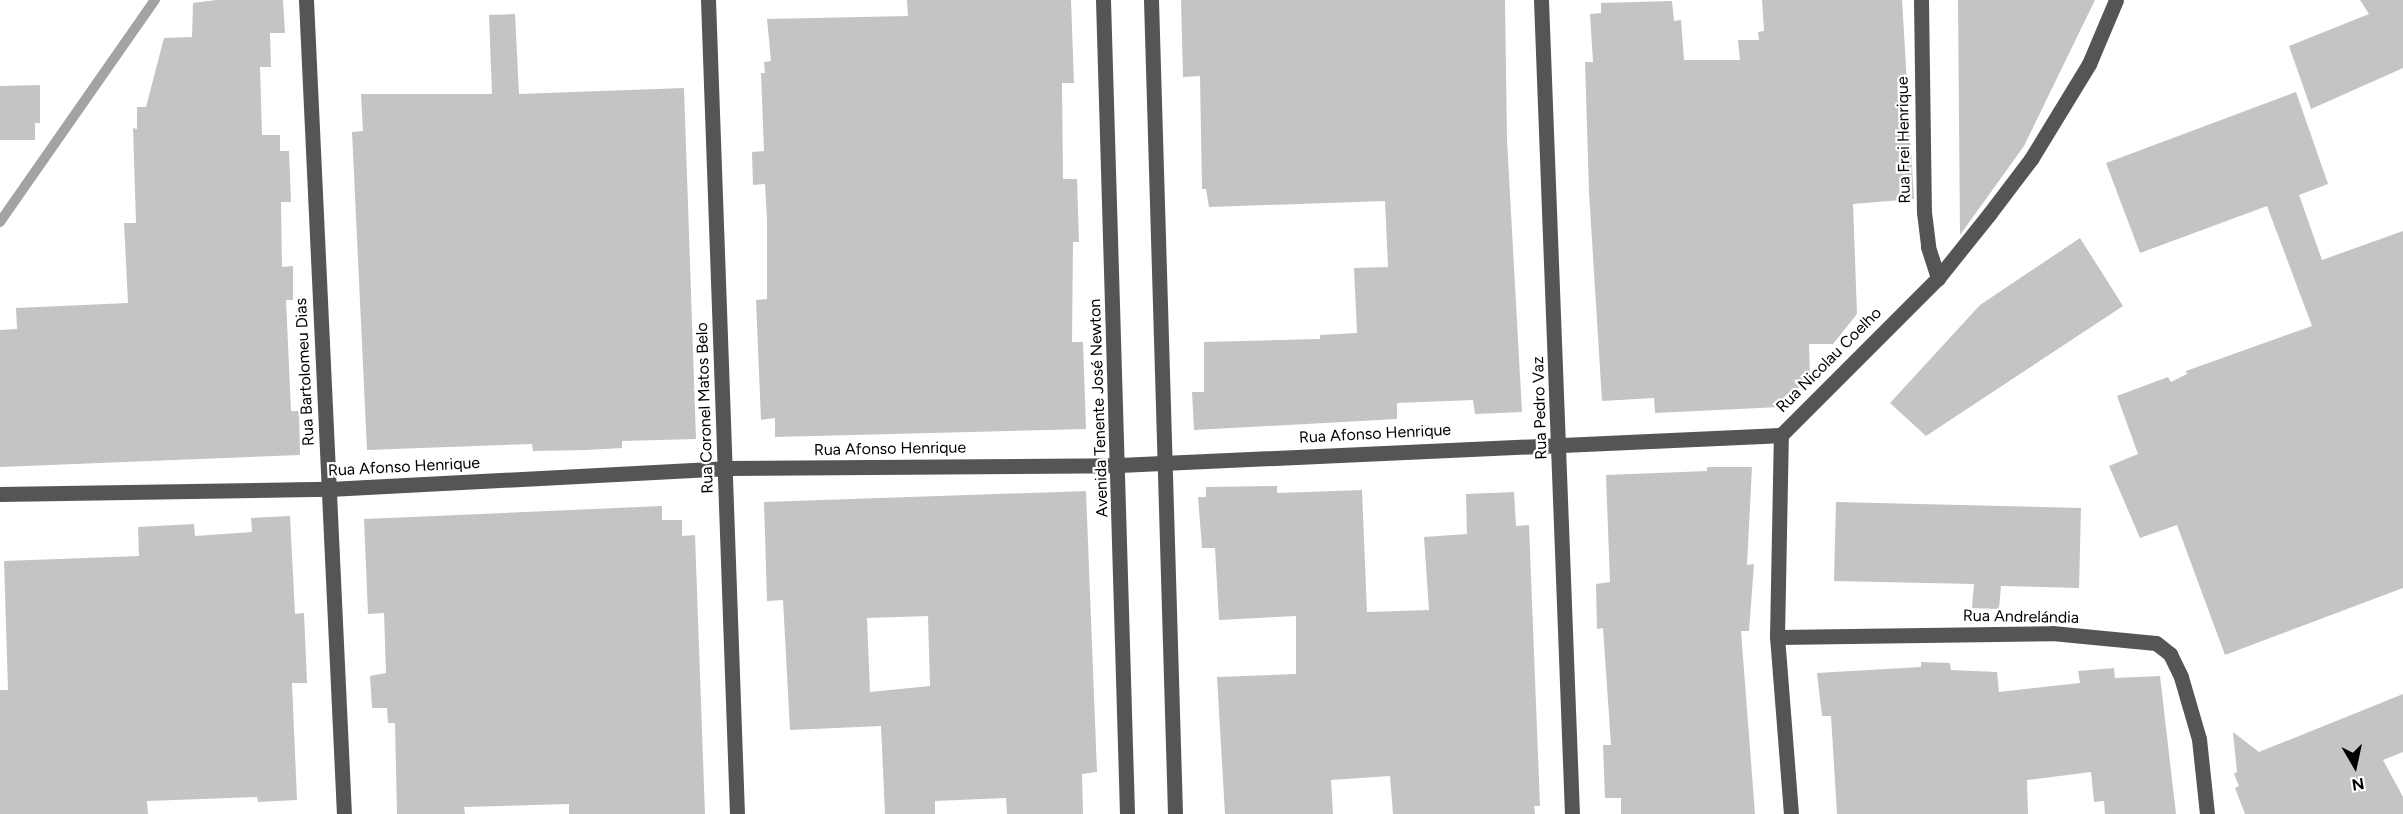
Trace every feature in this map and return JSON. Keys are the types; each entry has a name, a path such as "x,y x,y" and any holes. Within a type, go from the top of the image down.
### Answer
{"street":[{"name":"Rua Bartolomeu Dias","path":"306,0 344,814"},
{"name":"Rua Coronel Matos Belo","path":"708,0 737,814"},
{"name":"Avenida Tenente José Newton","path":"1103,0 1119,465 1127,814"},
{"path":"1151,0 1175,814"},
{"name":"Rua Pedro Vaz","path":"1541,0 1560,442 1572,814"},
{"name":"Rua Frei Henrique","path":"1921,0 1924,212 1928,247 1938,278"},
{"name":"Rua Nicolau Coelho","path":"1791,814 1777,637 1781,435 1938,278 2031,159 2089,64 2116,0"},
{"name":"Rua Afonso Henrique","path":"0,494 329,489 725,468 1119,465 1560,442 1781,435"},
{"name":"Rua Andrelándia","path":"1777,637 2052,633 2156,643 2170,654 2181,676 2199,739 2207,814"}],"building":[{"path":"216,0 283,0 285,33 270,33 271,67 260,67 262,135 280,135 280,151 289,151 291,202 281,202 282,267 293,266 293,300 286,300 291,411 299,411 300,455 0,467 0,330 17,329 16,308 128,303 124,223 136,223 133,128 137,129 137,107 146,107 164,38 192,37 193,3"},
{"path":"907,0 1071,0 1074,83 1062,83 1063,179 1077,179 1079,242 1073,242 1072,342 1083,342 1086,429 775,437 775,418 761,420 756,300 767,299 767,220 765,184 753,185 752,152 764,151 761,73 765,73 764,62 771,61 767,19 908,16"},
{"path":"1181,0 1505,0 1507,140 1522,412 1475,414 1473,400 1397,403 1397,419 1194,430 1192,392 1204,392 1204,342 1320,339 1320,335 1357,333 1354,268 1388,267 1385,201 1209,207 1206,189 1202,189 1200,76 1183,77"},
{"path":"1762,0 1902,0 1914,199 1853,204 1857,314 1833,344 1809,344 1810,375 1782,407 1655,413 1654,398 1602,401 1589,192 1585,62 1593,62 1590,14 1601,13 1601,3 1672,1 1674,21 1681,20 1684,60 1740,60 1738,40 1759,40 1758,32 1764,31"},
{"path":"1958,0 2095,0 2024,146 1960,235"},
{"path":"2360,0 2403,0 2403,68 2311,109 2289,46 2369,14"},
{"path":"515,14 519,94 684,88 696,439 622,441 622,448 586,450 533,451 532,444 367,450 352,132 363,131 361,94 492,94 489,15"},
{"path":"40,85 40,123 35,123 35,140 0,140 0,86"},
{"path":"2296,92 2328,184 2299,195 2322,260 2403,231 2403,588 2225,655 2177,525 2140,538 2109,466 2138,454 2117,396 2168,377 2171,382 2187,374 2186,371 2312,326 2267,206 2140,253 2106,163"},
{"path":"2080,238 2123,306 1926,436 1890,403 1980,305"},
{"path":"1707,467 1752,467 1747,565 1754,564 1749,631 1741,631 1755,814 1621,814 1621,798 1605,798 1603,745 1611,745 1603,628 1597,629 1596,584 1610,582 1606,475 1707,471"},
{"path":"1277,486 1277,493 1362,490 1367,612 1429,610 1424,537 1467,534 1466,494 1514,492 1516,526 1529,525 1540,806 1534,806 1535,814 1393,814 1390,776 1331,780 1333,814 1225,814 1217,677 1296,674 1296,616 1219,620 1215,548 1202,548 1198,497 1206,497 1206,487"},
{"path":"1086,491 1097,772 1082,774 1083,814 1007,814 1006,798 935,801 935,814 885,814 881,726 790,730 783,600 767,601 764,502","holes":["928,616 930,686 870,692 867,618"]},
{"path":"1836,502 2081,508 2079,588 2001,586 1999,609 1972,608 1974,584 1834,581"},
{"path":"662,506 662,520 682,520 682,536 695,535 705,814 569,814 569,804 464,807 465,814 397,814 395,723 388,723 387,708 372,708 370,676 386,673 384,613 368,614 364,519"},
{"path":"290,516 295,614 304,613 307,683 292,683 297,800 258,802 257,797 147,801 148,814 0,814 0,690 8,690 4,561 139,556 138,527 194,524 195,536 252,532 251,518"},
{"path":"1921,662 1950,663 1951,670 1997,672 1999,692 2080,683 2078,671 2114,668 2115,678 2160,676 2176,814 2105,814 2104,801 2094,802 2091,772 2027,780 2028,814 1837,814 1831,716 1822,716 1817,673 1921,667"},
{"path":"2403,694 2403,752 2383,760 2403,797 2403,814 2245,814 2235,788 2239,786 2234,774 2237,772 2233,732 2259,752"}],"waterway":[{"path":"0,222 155,0"}]}
